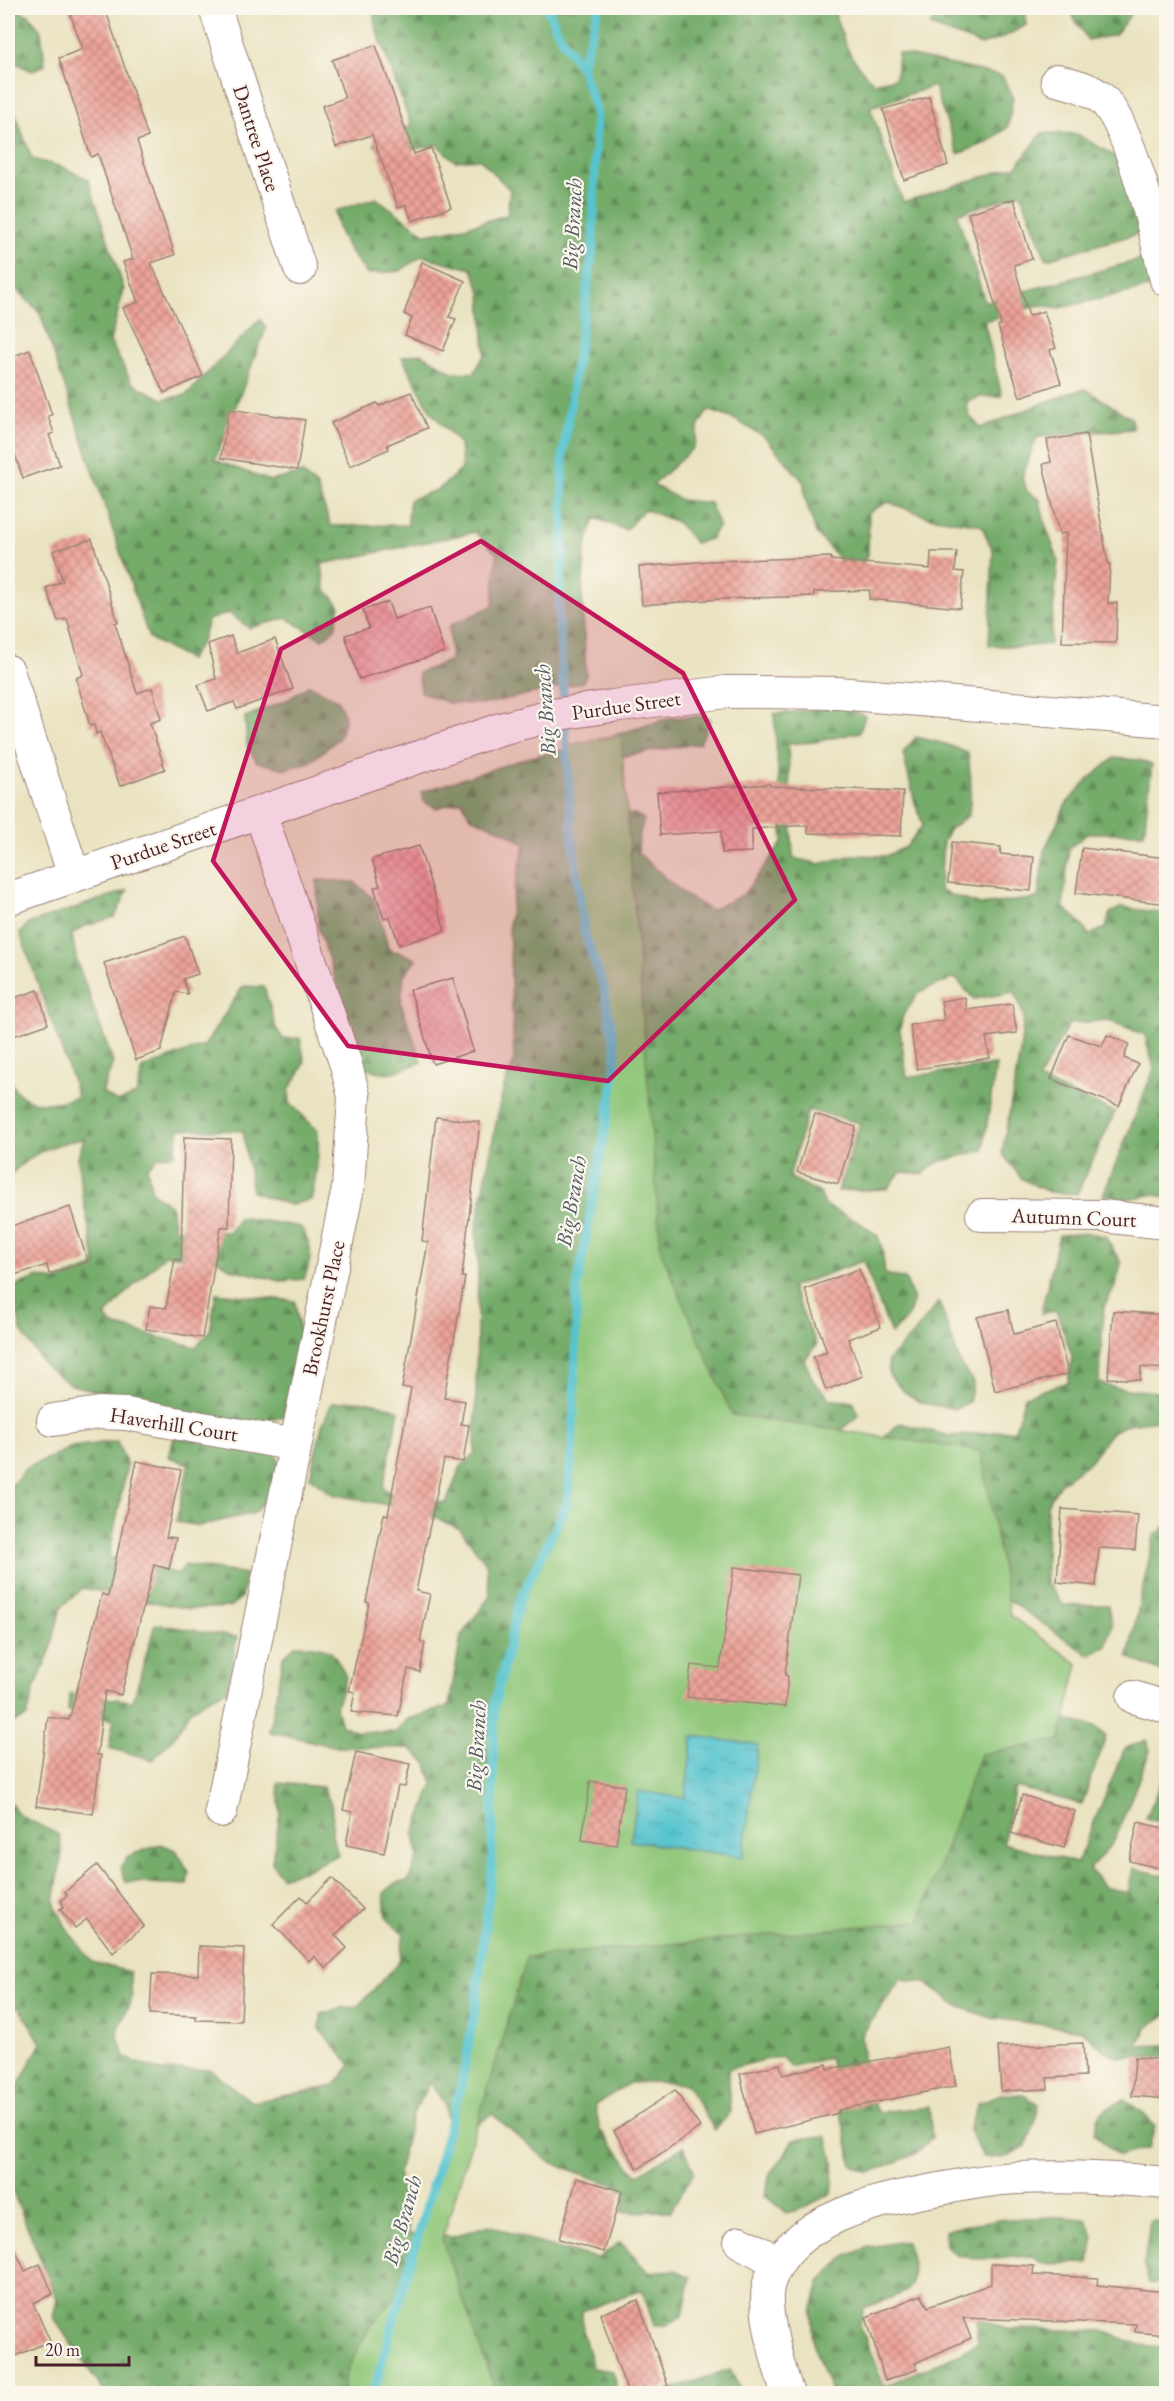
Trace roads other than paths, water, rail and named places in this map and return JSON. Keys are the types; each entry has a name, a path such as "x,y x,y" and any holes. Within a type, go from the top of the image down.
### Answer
{"street":[{"name":"Dantree Place","path":"215,8 300,269"},
{"path":"1057,80 1085,88 1102,99 1115,119 1133,156 1167,280"},
{"path":"8,671 74,876"},
{"name":"Purdue Street","path":"8,899 359,776 500,729 559,714 726,692 838,693 1167,721"},
{"name":"Brookhurst Place","path":"221,1811 348,1188 354,1096 346,1065 260,812"},
{"name":"Autumn Court","path":"982,1215 1102,1216 1167,1222"},
{"name":"Haverhill Court","path":"53,1420 99,1413 126,1414 295,1445"},
{"path":"1133,1697 1167,1707"},
{"path":"788,2394 775,2349 769,2317 768,2284 778,2262 795,2243 816,2227 858,2208 905,2195 1014,2178 1117,2178 1167,2183"},
{"path":"740,2242 778,2262"}],"water":[{"path":"693,1736 758,1745 743,1857 631,1841 638,1791 685,1798"}],"waterway":[{"name":"Big Branch","path":"373,2394 462,2081 476,2004 492,1867 494,1707 520,1599 567,1504 573,1438 577,1288 613,1086 616,1053 604,988 584,932 572,834 558,606 563,562 563,454 593,249 596,110 581,67 561,38 547,8"},
{"path":"581,67 599,8"}]}
